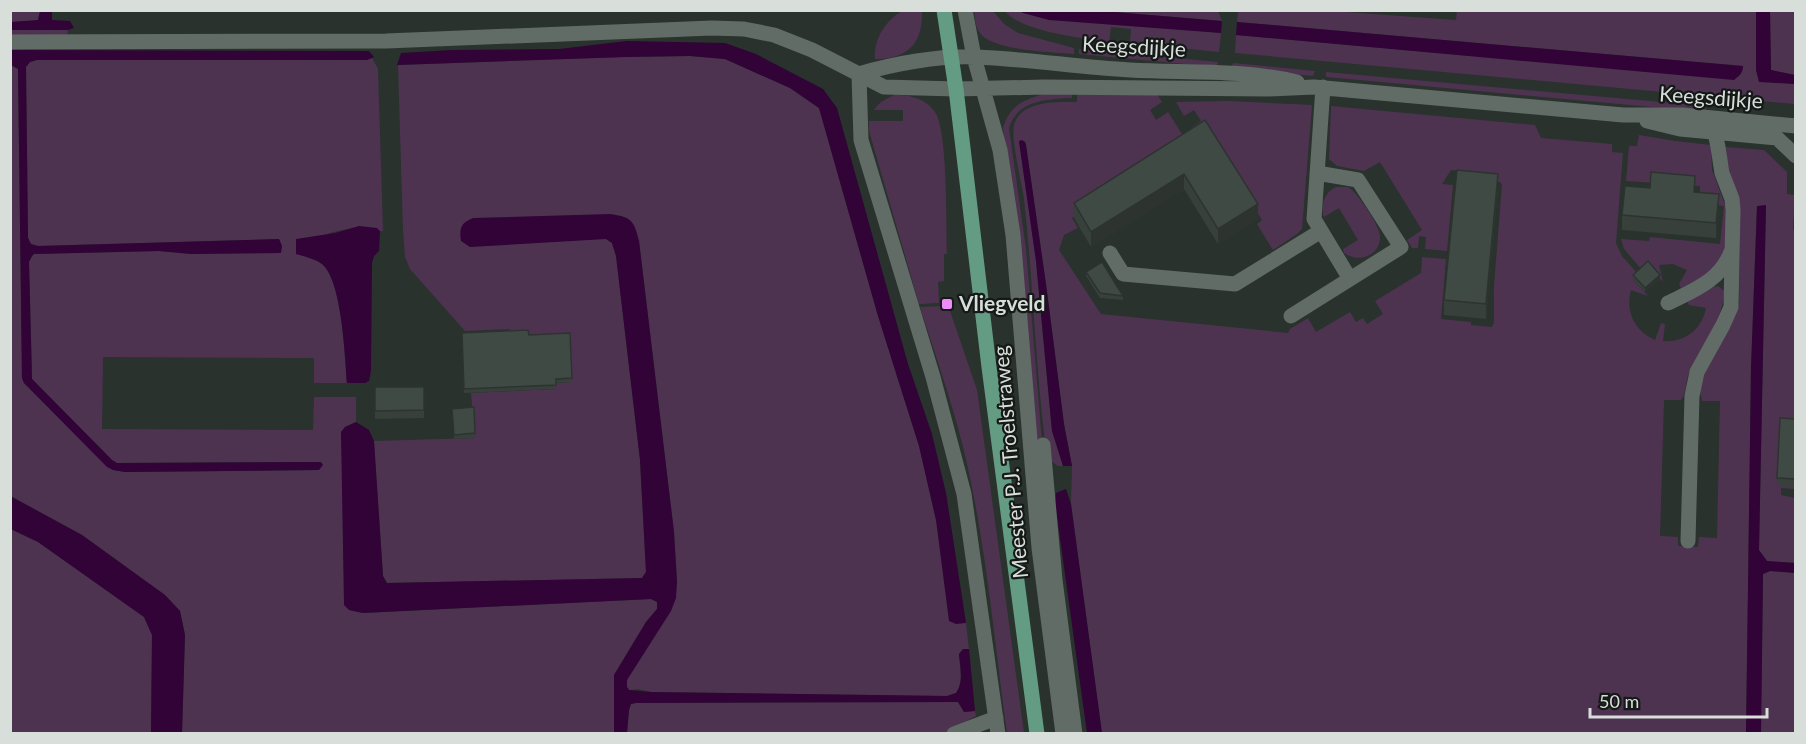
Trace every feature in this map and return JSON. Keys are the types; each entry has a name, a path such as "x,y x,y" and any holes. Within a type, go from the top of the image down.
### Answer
{"main road":[{"name":"Meester P.J. Troelstraweg","path":"944,10 956,89 989,367 1037,734"}],"street":[{"name":"Meester P.J. Troelstraweg","path":"965,10 974,57 1000,150 1013,235 1039,548 1063,734"},
{"name":"Keegsdijkje","path":"10,42 386,41 733,28 774,35 812,50 884,87 1268,89 1319,87"},
{"name":"Keegsdijkje","path":"859,74 886,66 974,57 1130,70 1193,71 1273,77 1319,87 1623,115 1682,115 1713,125 1777,138 1790,145 1796,156"},
{"path":"859,74 861,140 933,377 964,494 998,734"},
{"path":"1319,87 1314,219 1350,279"},
{"name":"Keegsdijkje","path":"1713,125 1796,126"},
{"path":"1688,541 1693,388 1700,364 1723,326 1731,307 1732,199 1722,173 1713,125"},
{"path":"1291,316 1401,247 1358,180 1317,173"},
{"path":"1110,253 1123,273 1235,284 1321,231"},
{"path":"1668,303 1714,278 1723,268 1732,246"},
{"name":"Meester P.J. Troelstraweg","path":"1044,445 1055,579 1075,734"},
{"path":"954,734 996,718"}],"shaded area":[{"path":"1457,10 1756,11 1756,70 1759,81 1795,84 1795,104 1235,53 1236,35 1544,62 1743,66 1237,22 1238,11 1331,11 1456,20"},
{"path":"10,11 40,11 38,20 11,22"},
{"path":"40,11 52,11 52,20 70,21 74,28 68,30 11,30 11,22 38,20"},
{"path":"902,11 922,11 920,32 916,40 905,52 896,56 875,59 878,38 886,25"},
{"path":"974,11 993,11 1004,24 1018,33 1074,48 1074,54 1024,50 997,44 980,33"},
{"path":"1005,11 1221,33 1219,52 1130,43 1131,29 1111,27 1109,42 1069,36 1024,24"},
{"path":"1020,11 1102,11 1222,21 1221,33 1049,20"},
{"path":"1102,11 1218,11 1222,21"},
{"path":"1756,11 1770,11 1771,70 1795,75 1795,84 1759,82 1756,70"},
{"path":"1770,11 1795,11 1795,75 1771,70"},
{"path":"1237,22 1743,66 1743,68 1734,80 1236,35"},
{"path":"10,30 68,30 67,36 11,36"},
{"path":"627,41 725,43 756,54 823,89 837,108 908,364 932,434 946,493 966,623 956,624 949,621 936,520 919,446 878,316 819,108 790,88 725,59 690,56 625,57 397,65 401,53 559,49"},
{"path":"1079,49 1218,62 1216,67 1079,54"},
{"path":"11,50 369,51 374,57 367,60 37,60 30,62 26,67 28,238 31,244 38,246 279,239 282,246 281,253 191,254 159,251 34,254 29,262 32,379 117,463 321,462 323,465 319,470 125,472 113,470 107,467 24,383 22,378 18,69 11,65"},
{"path":"690,56 725,59 790,88 819,108 878,316 919,446 956,623 966,623 969,649 963,649 959,654 961,679 956,693 947,696 629,690 627,680 677,582 674,532 639,241 606,239 612,243 616,256 640,460 646,572 642,578 387,583 383,576 374,441 475,438 471,393 556,389 556,383 571,382 509,335 510,329 465,331 410,269 405,257 403,230 398,65"},
{"path":"372,58 378,69 383,231 359,228 332,232 319,237 296,254 322,264 329,273 341,320 347,383 314,383 314,358 103,357 102,429 313,430 314,397 356,397 356,422 345,427 341,432 349,610 363,613 651,599 657,602 657,609 646,622 614,675 614,733 182,733 185,635 180,611 165,595 82,535 11,496 10,65 18,69 22,378 24,383 113,470 125,472 319,470 321,462 116,463 32,379 29,261 34,254 159,251 191,254 280,253 282,246 279,239 38,246 31,244 28,238 26,66 36,60 367,60"},
{"path":"1233,63 1315,71 1313,76 1235,69 1232,67"},
{"path":"1326,72 1706,106 1706,112 1327,77"},
{"path":"1045,94 1072,94 1072,98 1053,99 1026,106 1013,119 1009,128 1026,249 1042,442 1038,442 1003,128 1013,109 1030,98"},
{"path":"1077,94 1157,94 1162,102 1150,110 1156,120 1168,112 1187,142 1072,218 1078,228 1064,235 1059,250 1101,314 1288,333 1290,329 1308,318 1316,332 1350,312 1356,322 1363,318 1367,324 1383,314 1375,301 1421,273 1422,257 1446,259 1441,319 1492,327 1494,322 1494,286 1502,184 1487,173 1451,170 1442,184 1453,185 1447,251 1425,249 1426,237 1419,236 1418,248 1412,248 1407,240 1422,230 1380,162 1364,171 1337,166 1329,159 1331,106 1535,125 1541,138 1612,144 1612,152 1623,153 1616,243 1622,256 1638,274 1633,279 1648,296 1631,290 1629,306 1637,326 1655,340 1661,323 1665,324 1663,341 1678,340 1696,328 1706,308 1689,305 1687,301 1714,287 1718,286 1724,291 1720,313 1689,373 1683,397 1681,400 1664,400 1660,536 1678,537 1678,546 1698,547 1699,537 1717,538 1720,401 1702,401 1700,392 1704,372 1736,313 1739,303 1740,205 1729,169 1726,147 1764,150 1787,172 1787,194 1795,195 1793,228 1796,238 1795,489 1781,488 1781,495 1795,498 1796,563 1767,561 1759,550 1766,206 1757,206 1751,368 1746,733 1102,733 1071,504 1072,466 1064,424 1026,145 1025,142 1019,141 1036,261 1052,431 1063,466 1058,466 1050,460 1045,441 1024,199 1014,137 1015,122 1026,110 1042,104 1077,102"},
{"path":"894,95 911,97 927,103 935,112 939,122 944,157 947,254 944,254 944,281 938,282 939,303 919,304 869,131 869,121 903,121 903,110 874,110 880,103"},
{"path":"1228,101 1312,105 1302,229 1273,250 1257,224 1262,220 1206,131 1197,136 1192,127 1201,121 1194,110 1184,116 1176,102"},
{"path":"1639,135 1711,145 1712,170 1725,205 1726,246 1714,268 1701,278 1681,288 1679,284 1687,270 1673,264 1659,265 1663,282 1648,266 1642,270 1624,249 1621,239 1649,241 1650,237 1720,244 1724,206 1700,203 1700,186 1626,181 1629,146 1637,146"},
{"path":"1022,140 1026,145 1064,424 1072,466 1063,466 1052,431 1036,261 1019,141"},
{"path":"1336,187 1348,187 1352,190 1374,220 1380,237 1372,254 1359,258 1344,253 1343,249 1358,240 1339,208 1324,217 1325,198"},
{"path":"1766,205 1759,550 1767,561 1795,563 1796,573 1770,571 1763,574 1761,733 1746,734 1751,368 1757,206"},
{"path":"610,214 627,218 633,224 639,241 674,532 677,582 676,598 671,611 627,680 629,690 947,696 956,693 958,689 961,674 959,654 963,649 969,649 975,711 964,712 958,702 636,703 631,704 629,710 627,733 614,733 614,675 646,622 657,609 657,602 651,599 363,613 349,610 344,605 341,432 345,427 356,422 369,430 374,441 383,576 387,583 642,578 646,572 640,460 616,256 612,243 606,239 470,247 461,241 460,236 463,224 473,218"},
{"path":"359,226 377,228 380,231 379,251 372,263 371,371 369,381 365,383 347,383 341,320 334,286 329,273 322,264 296,254 296,239 335,233"},
{"path":"945,306 949,308 977,390 1024,733 1007,733 986,567 975,501 952,407 920,307"},
{"path":"1066,489 1071,504 1102,733 1087,733 1055,502 1056,493"},
{"path":"10,496 82,535 165,595 180,611 185,635 182,733 151,733 152,635 144,617 38,542 11,529"},
{"path":"10,529 38,542 144,617 152,635 151,733 11,733"},
{"path":"1770,571 1795,573 1795,733 1761,734 1763,574"},
{"path":"958,702 964,712 975,711 976,716 943,734 627,734 629,710 631,704 636,703"}],"building":[{"path":"1205,120 1258,204 1218,229 1184,174 1091,232 1074,203"},
{"path":"1457,170 1498,174 1486,304 1444,300"},
{"path":"1651,172 1695,176 1694,192 1719,194 1716,223 1622,215 1625,186 1650,188"},
{"path":"1648,261 1660,275 1645,288 1633,275"},
{"path":"1102,262 1123,296 1100,293 1086,272"},
{"path":"528,330 529,335 570,333 572,378 556,379 556,385 464,389 462,333"},
{"path":"375,387 424,387 424,410 375,411"},
{"path":"474,407 475,433 454,435 452,409"},
{"path":"1780,418 1796,419 1796,479 1777,478"}],"place":[{"name":"Vliegveld","path":"947,304"}]}
